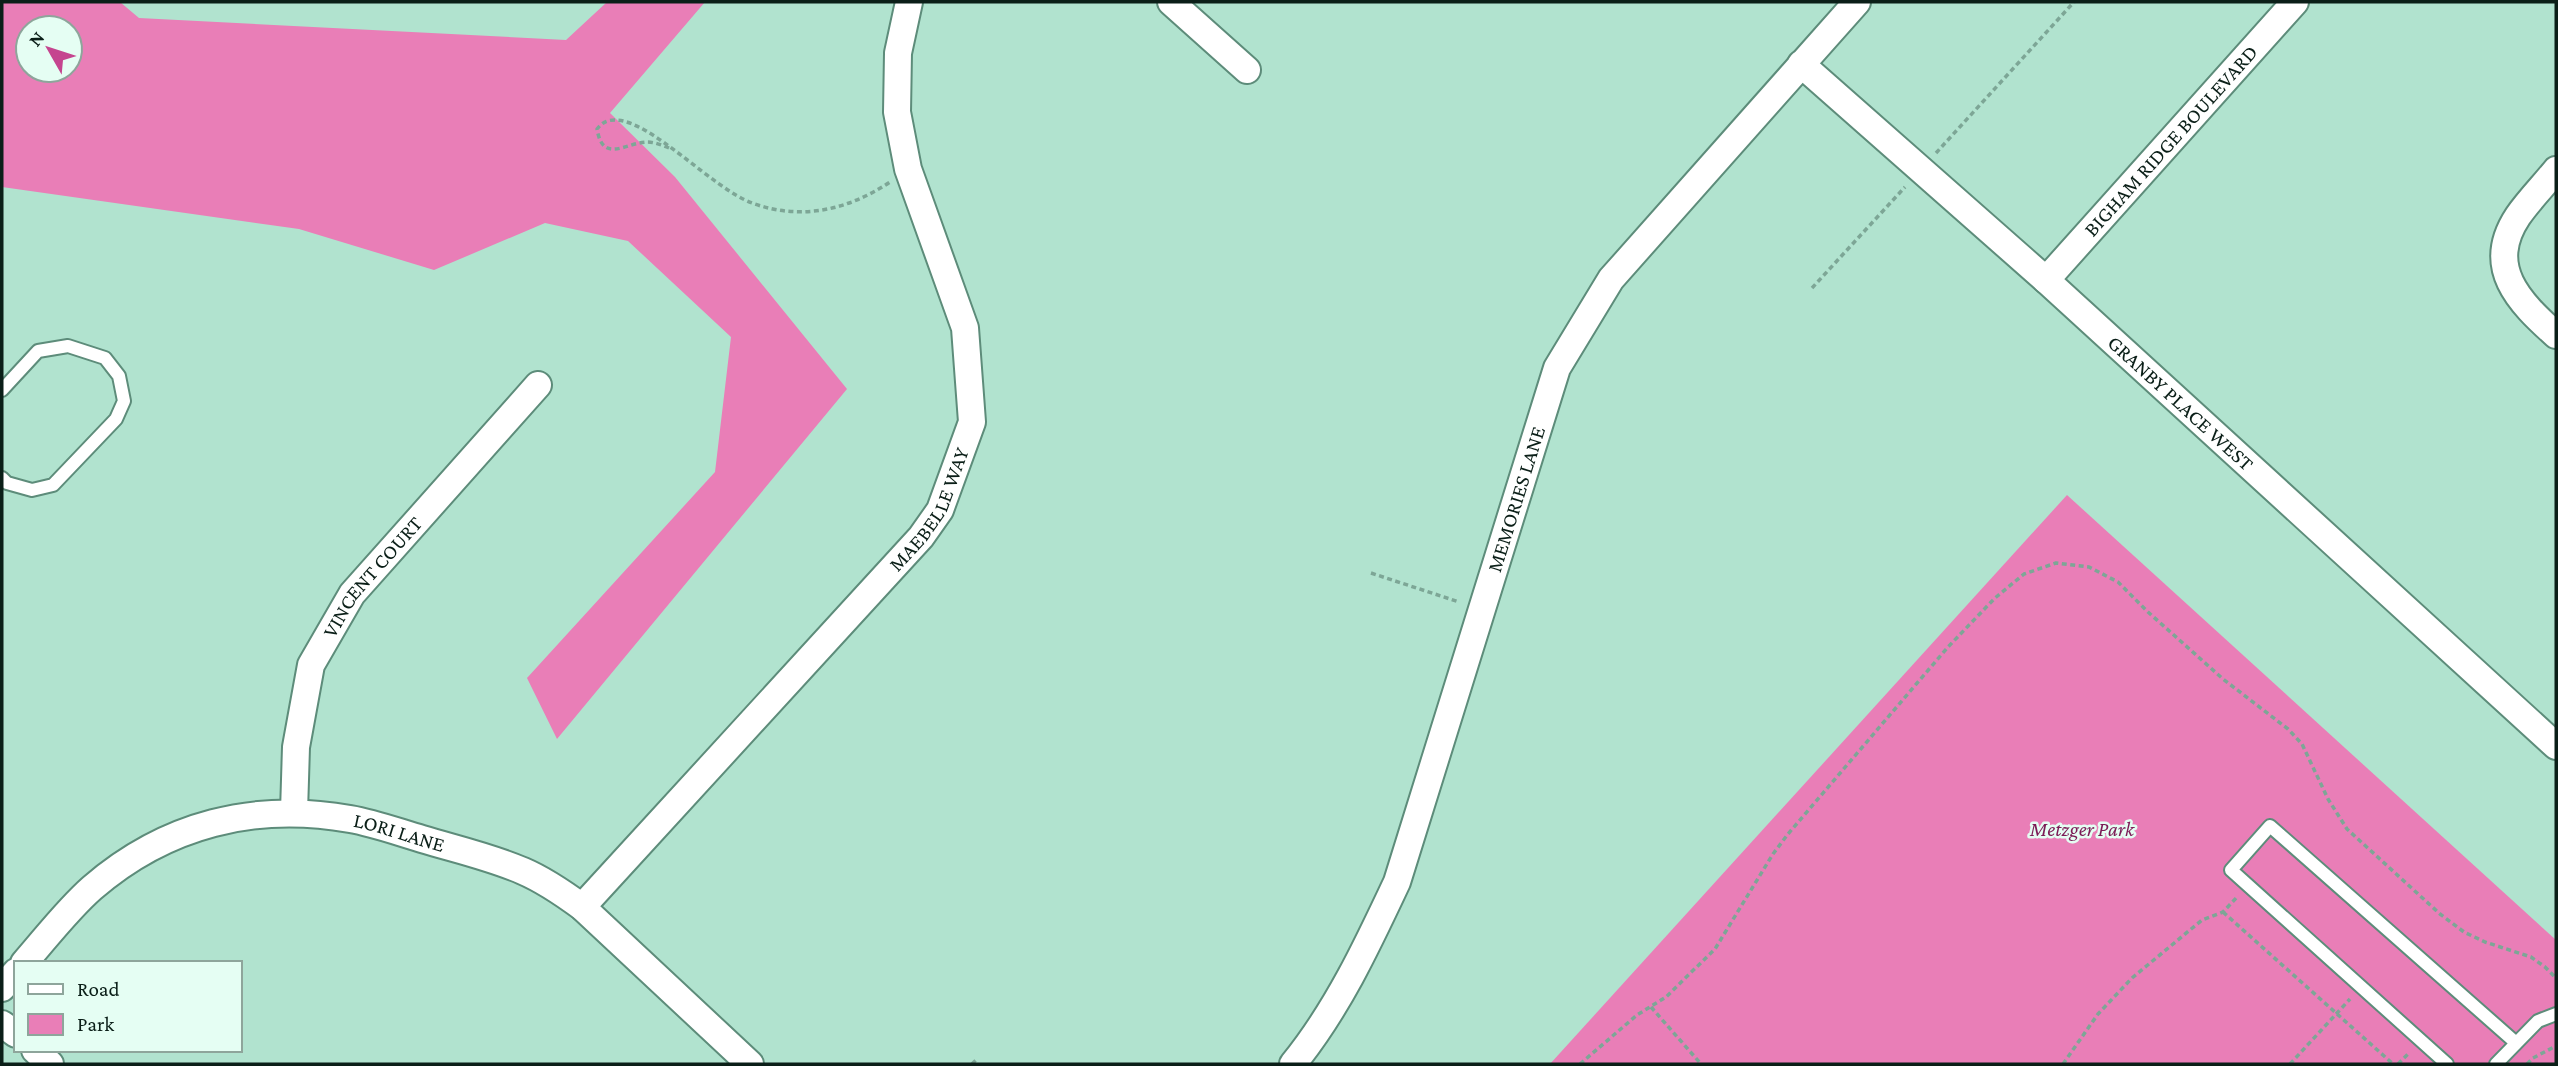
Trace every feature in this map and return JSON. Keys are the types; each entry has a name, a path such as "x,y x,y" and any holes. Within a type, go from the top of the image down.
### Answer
{"street":[{"name":"MAEBELLE WAY","path":"582,907 920,537 940,510 972,422 965,328 908,169 897,112 898,53 909,2"},
{"path":"1171,2 1247,70"},
{"name":"MEMORIES LANE","path":"1293,1064 1330,1013 1359,961 1397,882 1556,368 1611,279 1857,2"},
{"name":"BIGHAM RIDGE BOULEVARD","path":"2046,280 2295,2"},
{"name":"GRANBY PLACE WEST","path":"1801,64 2046,280 2556,746"},
{"path":"2556,170 2517,217 2504,248 2508,281 2527,309 2556,335"},
{"name":"VINCENT COURT","path":"294,812 296,747 311,665 352,594 538,385"},
{"name":"LORI LANE","path":"26,961 92,889 148,849 178,835 237,816 294,812 352,819 491,859 556,888 582,907 750,1064"},
{"path":"2,988 14,974"},
{"path":"37,1052 50,1064"}],"lane":[{"path":"2,390 38,351 68,345 105,358 119,376 124,401 116,419 53,485 32,491 7,483 2,478"},
{"path":"2446,1064 2231,870 2270,826 2515,1042"},
{"path":"2496,1064 2538,1021 2556,1014"}],"path":[{"path":"1933,157 2074,2"},
{"path":"669,148 650,142 612,150 598,139 597,130 604,122 617,120 643,128 720,186 751,202 780,210 813,211 840,207 865,198 894,179"},
{"path":"1812,288 1908,184"},
{"path":"1580,1064 1600,1045 1666,998 1715,949 1788,834 1948,647 1995,598 2024,574 2056,563 2089,567 2118,582 2222,679 2288,729 2302,744 2328,799 2347,829 2440,914 2464,932 2485,942 2531,957 2556,978"},
{"path":"1371,573 1454,600"},
{"path":"2063,1064 2098,1014 2132,978 2202,920 2223,912 2248,886"},
{"path":"2223,912 2393,1064"},
{"path":"2290,1064 2361,987"},
{"path":"1651,1007 1701,1064"},
{"path":"2527,1064 2556,1046"},
{"path":"972,1064 977,1059"}],"green space":[{"path":"2,2 120,2 139,18 566,40 607,2 705,2 610,113 675,177 847,389 557,739 527,678 715,472 731,337 628,241 545,223 434,270 299,229 2,187"},
{"name":"Metzger Park","path":"2067,495 2556,940 2556,1064 1550,1064"}]}
